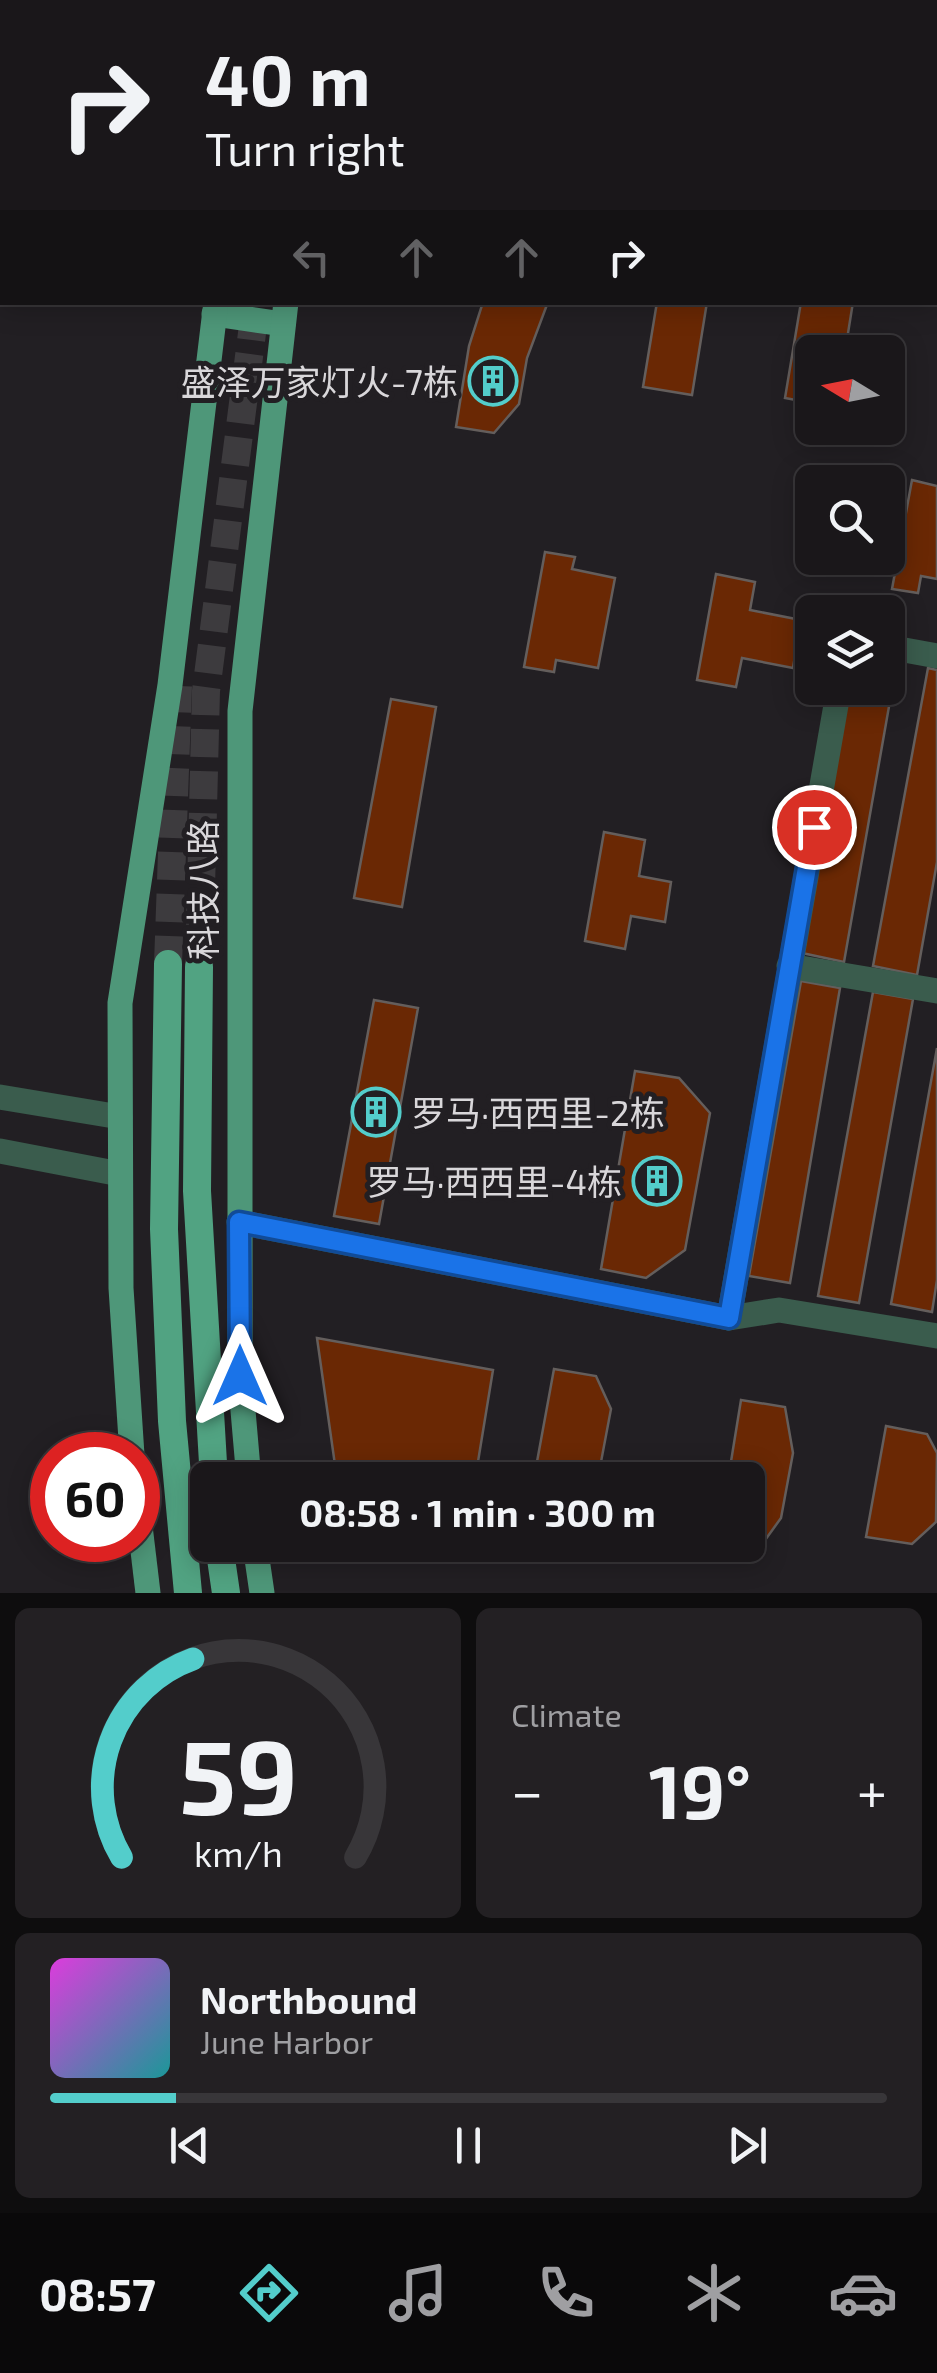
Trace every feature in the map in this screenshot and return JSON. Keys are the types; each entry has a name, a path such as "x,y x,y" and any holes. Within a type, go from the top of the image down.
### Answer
{"highway":[{"name":"科技八路","path":"168,964 164,1229 172,1422 188,1593"},
{"name":"科技八路","path":"198,967 197,1191 213,1462"},
{"path":"221,1562 226,1593"}],"main road":[{"path":"215,308 284,313"},
{"name":"科技八路","path":"130,1432 121,1288 120,1003 170,685 215,308"},
{"name":"科技八路","path":"247,1462 240,1376 240,711 284,313"},
{"path":"144,1562 148,1593"},
{"path":"257,1562 262,1593"}],"street":[{"path":"905,650 937,656"},
{"path":"729,1318 836,705"},
{"path":"790,966 937,991"},
{"path":"0,1097 120,1117"},
{"path":"0,1151 120,1174"},
{"path":"239,1222 729,1318 779,1310 937,1336"}],"building":[{"name":"盛泽万家灯火-7栋","path":"482,305 547,305 527,358 519,404 494,433 456,427 469,346"},
{"path":"657,305 707,305 692,395 643,387"},
{"path":"800,305 853,305 848,335 796,335"},
{"path":"795,338 795,400 785,398"},
{"path":"912,480 937,486 937,579 921,576 918,593 892,589 895,575 905,575 905,518"},
{"path":"545,552 575,557 572,569 615,578 598,668 556,660 554,672 524,667"},
{"path":"716,574 755,582 750,610 795,619 793,668 742,658 736,687 697,680"},
{"path":"928,668 937,670 937,862 917,975 873,966"},
{"path":"391,699 436,707 402,907 354,898"},
{"path":"845,705 889,705 844,962 802,953"},
{"path":"604,832 645,840 639,876 671,882 665,922 631,916 625,949 585,941"},
{"path":"801,981 840,988 790,1283 749,1276"},
{"path":"873,992 913,999 859,1303 818,1296"},
{"name":"罗马·西西里-2栋","path":"374,1000 418,1008 379,1224 334,1216"},
{"path":"937,1048 937,1280 932,1312 891,1304"},
{"name":"罗马·西西里-4栋","path":"635,1071 679,1078 710,1113 685,1250 646,1278 601,1269"},
{"path":"317,1338 493,1370 478,1462 335,1462"},
{"path":"554,1369 596,1376 611,1409 601,1462 537,1462"},
{"path":"741,1400 785,1407 793,1453 781,1518 765,1540 765,1462 731,1462"},
{"path":"886,1426 927,1434 937,1453 936,1522 912,1544 866,1537"}],"tunnel":[{"path":"199,967 206,691 256,305"},
{"path":"168,964 178,686"}],"place":[{"name":"盛泽万家灯火-7栋","path":"493,381"},
{"name":"罗马·西西里-2栋","path":"376,1112"},
{"name":"罗马·西西里-4栋","path":"657,1181"}],"route":[{"path":"240,1376 239,1222 729,1318 814,827"}]}
